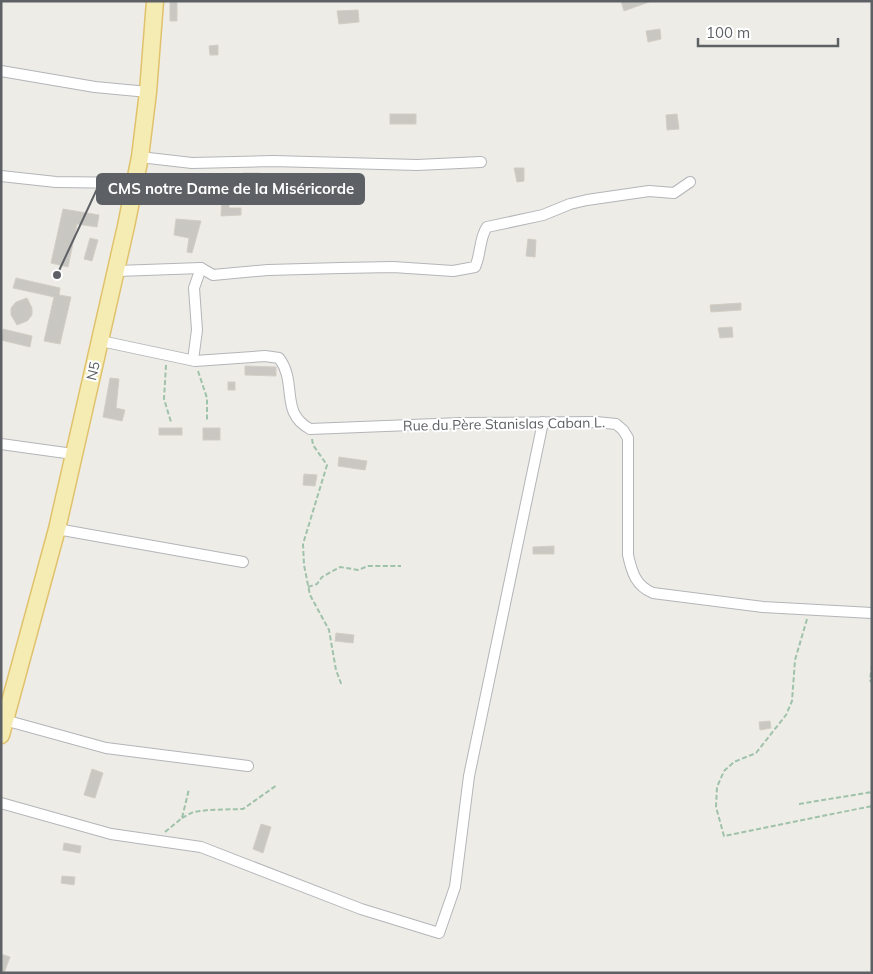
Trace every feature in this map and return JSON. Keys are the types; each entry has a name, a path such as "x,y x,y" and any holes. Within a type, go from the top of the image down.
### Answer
{"main road":[{"name":"N5","path":"3,724 57,529 117,271 140,156 148,92 155,1"}],"street":[{"path":"1,71 95,87 148,92"},
{"path":"140,156 192,163 273,161 417,165 481,162"},
{"path":"1,176 56,182 134,183"},
{"path":"117,271 201,268 213,275 268,270 340,268 460,270 474,267 487,227 543,215 570,204 587,200 648,191 674,193 690,182"},
{"path":"194,361 197,330 194,288 201,268"},
{"path":"101,341 194,361 265,356 279,358 287,368 292,409 297,422 310,429"},
{"path":"1,803 111,834 201,846 362,909 439,934 455,887 469,776 544,422"},
{"name":"Rue du Père Stanislas Caban L.","path":"310,429 544,422 611,423 621,427 626,433 628,555 632,572 640,587 653,593 763,607 872,613"},
{"path":"1,444 74,454"},
{"path":"57,529 243,562"},
{"path":"3,724 106,748 248,766"}],"path":[{"path":"167,355 164,399 171,422"},
{"path":"194,361 205,390 207,422"},
{"path":"310,429 314,446 327,465 303,544 308,587 310,595 329,630 336,670 342,686"},
{"path":"308,587 318,584 322,577 340,567 358,570 368,566 401,566"},
{"path":"809,609 795,660 792,701 786,715 756,753 734,762 724,771 717,787 716,807 724,836 872,806"},
{"path":"872,665 870,680 872,683"},
{"path":"872,726 872,747"},
{"path":"156,841 182,818 193,812 243,809 277,785"},
{"path":"182,818 189,789"},
{"path":"799,804 872,792"}],"building":[{"path":"177,1 177,21 170,21 170,2"},
{"path":"621,1 649,1 649,2 624,11"},
{"path":"358,10 359,22 339,24 337,11"},
{"path":"660,29 661,39 648,42 646,31"},
{"path":"218,45 218,55 210,55 209,46"},
{"path":"390,114 416,114 416,124 390,124"},
{"path":"677,114 679,129 667,130 666,115"},
{"path":"514,168 524,168 524,181 517,182"},
{"path":"243,173 260,173 260,182 230,183 229,208 241,208 241,215 221,216 223,175 243,175"},
{"path":"63,209 99,215 97,227 77,224 68,267 51,263"},
{"path":"176,219 201,221 192,253 187,252 189,238 174,235"},
{"path":"90,238 98,240 92,261 84,259"},
{"path":"528,239 536,240 535,257 526,256"},
{"path":"16,278 60,288 59,295 71,297 60,344 44,341 54,297 13,288"},
{"path":"27,298 32,308 32,315 27,321 17,325 11,315 11,308 16,302"},
{"path":"741,303 741,310 711,312 710,305"},
{"path":"732,327 733,337 720,338 718,328"},
{"path":"3,329 32,336 30,347 1,340"},
{"path":"245,366 276,367 276,376 245,375"},
{"path":"110,378 119,379 116,408 125,410 122,421 103,417"},
{"path":"228,382 235,382 235,390 228,390"},
{"path":"159,428 182,428 182,435 159,435"},
{"path":"203,428 220,428 220,440 203,440"},
{"path":"339,457 367,461 365,470 338,466"},
{"path":"304,474 317,475 315,486 303,485"},
{"path":"554,546 554,554 533,554 533,547"},
{"path":"336,633 354,635 353,643 335,641"},
{"path":"770,721 771,728 760,730 759,722"},
{"path":"92,769 103,773 95,798 84,795"},
{"path":"261,824 271,827 263,853 253,849"},
{"path":"64,843 81,846 80,853 63,850"},
{"path":"62,876 75,877 74,885 61,883"},
{"path":"1,954 10,957 4,973 1,973"}],"place":[{"name":"CMS notre Dame de la Miséricorde","path":"57,275"}]}
